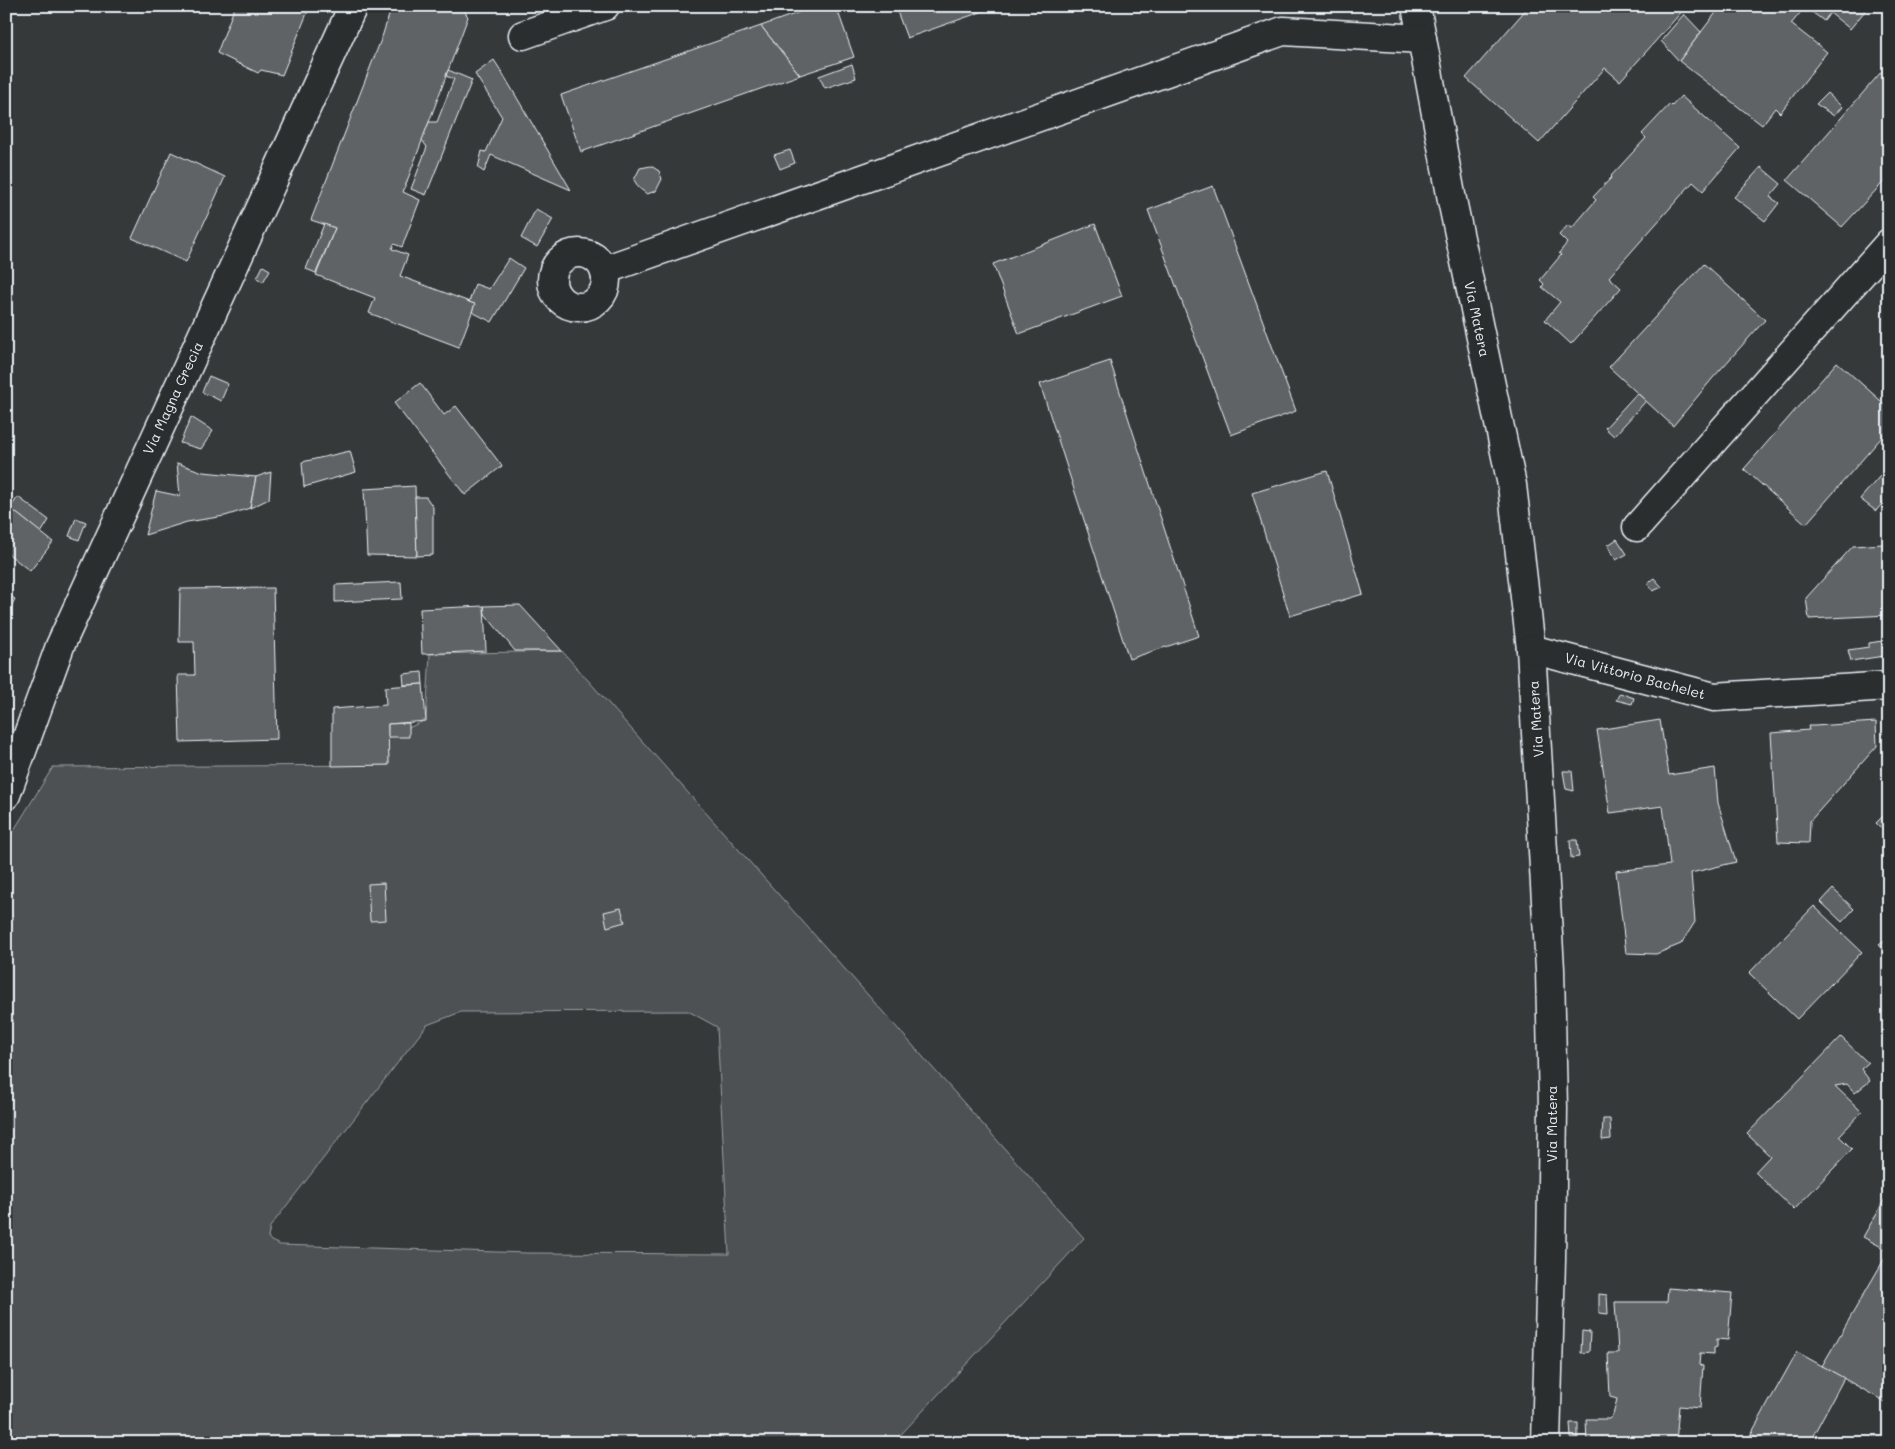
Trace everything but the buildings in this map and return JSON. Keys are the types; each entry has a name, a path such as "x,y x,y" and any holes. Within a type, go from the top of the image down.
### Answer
{"street":[{"name":"Via Magna Grecia","path":"6,795 60,646 353,6"},
{"path":"523,35 606,6"},
{"name":"Via Matera","path":"1416,6 1452,200 1512,485 1531,649 1550,979 1553,1136 1546,1443"},
{"path":"604,270 1283,30 1422,39"},
{"path":"1637,527 1889,243"},
{"name":"Via Vittorio Bachelet","path":"1531,649 1714,697 1889,686"}],"shaded area":[{"path":"562,651 1084,1238 893,1443 6,1443 6,843 53,767 389,765 388,737 426,720 430,654","holes":["688,1011 717,1027 729,1254 527,1253 280,1245 271,1241 268,1237 270,1227 427,1025 461,1012"]}]}
